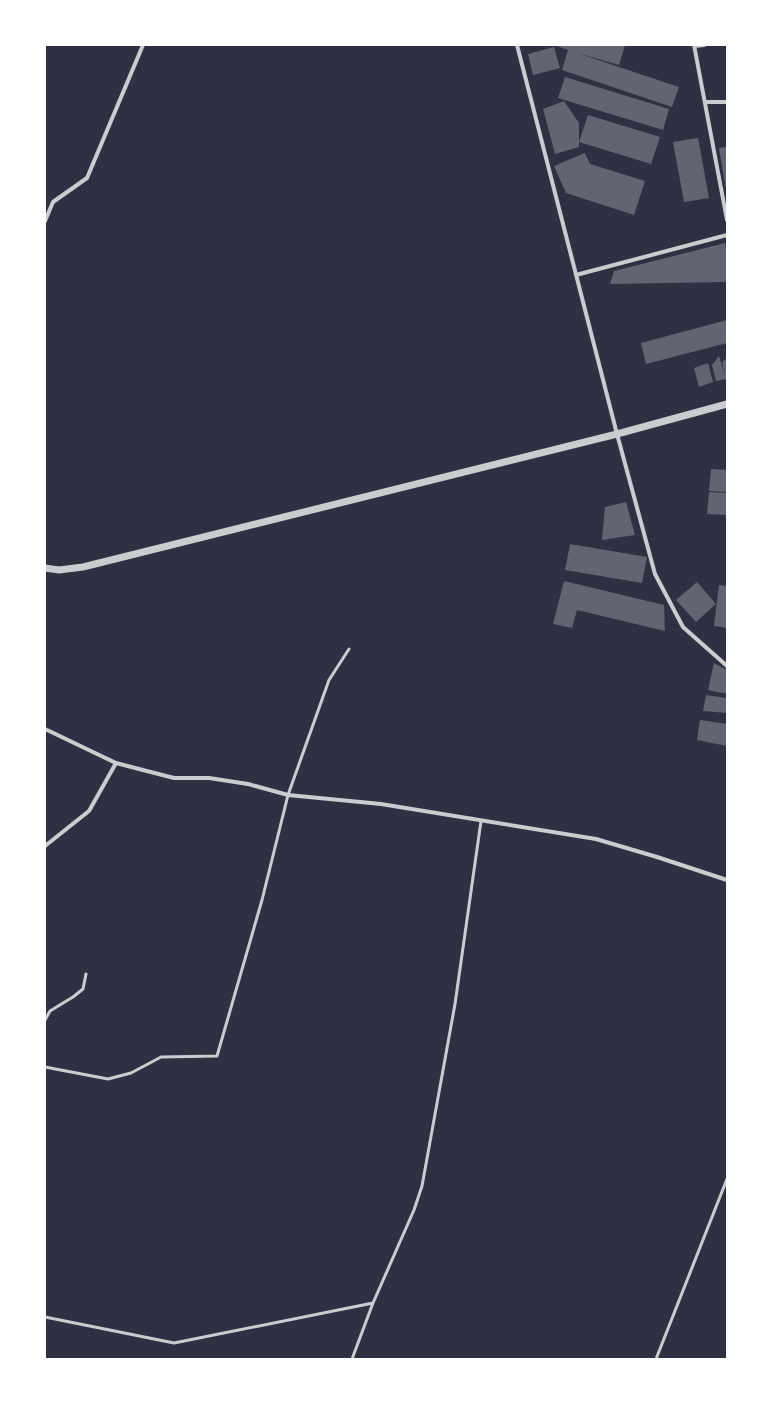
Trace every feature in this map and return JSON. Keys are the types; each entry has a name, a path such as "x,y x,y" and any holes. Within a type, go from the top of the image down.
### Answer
{"street":[{"path":"45,221 53,202 86,178 142,45"},
{"path":"517,45 617,434 655,574 683,627 727,666"},
{"path":"704,45 694,46 727,220"},
{"path":"705,102 727,102"},
{"path":"576,275 727,235"},
{"path":"45,568 59,570 83,567 617,434 727,404"},
{"path":"45,729 116,763 174,778 209,778 248,784 288,795 381,804 596,839 727,880"},
{"path":"45,846 89,811 116,763"}],"lane":[{"path":"45,1067 108,1079 131,1073 161,1056 217,1056 262,900 288,795 329,680 349,649"},
{"path":"352,1359 373,1303 414,1210 422,1186 455,1004 482,821"},
{"path":"45,1020 50,1011 83,989 86,974"},
{"path":"656,1359 727,1179"},
{"path":"45,1317 174,1343 373,1303"}],"building":[{"path":"554,45 625,45 619,65 577,53 679,87 672,107 562,70 568,50"},
{"path":"554,47 560,68 533,75 528,54"},
{"path":"565,77 669,109 663,130 558,98"},
{"path":"564,101 579,123 579,147 555,154 543,109"},
{"path":"588,115 660,137 651,164 579,142"},
{"path":"698,138 709,198 684,202 673,142"},
{"path":"727,147 727,190 726,190 719,148"},
{"path":"585,153 590,164 645,181 634,215 566,193 554,166"},
{"path":"725,243 727,252 727,282 610,284 614,271"},
{"path":"727,320 727,343 646,364 641,343"},
{"path":"719,356 725,375 722,362 727,358 727,379 716,381 712,365"},
{"path":"708,363 713,382 699,387 694,368"},
{"path":"711,469 727,470 727,492 709,491"},
{"path":"709,492 727,493 727,515 707,514"},
{"path":"626,502 635,535 602,540 605,507"},
{"path":"570,544 647,557 642,583 565,570"},
{"path":"564,581 664,605 665,631 577,610 572,628 553,624"},
{"path":"697,582 716,604 696,622 676,600"},
{"path":"719,585 727,586 727,628 714,626"},
{"path":"714,663 727,670 727,694 708,690"},
{"path":"706,695 727,698 727,713 703,711"},
{"path":"700,720 727,724 727,746 697,740"}]}
